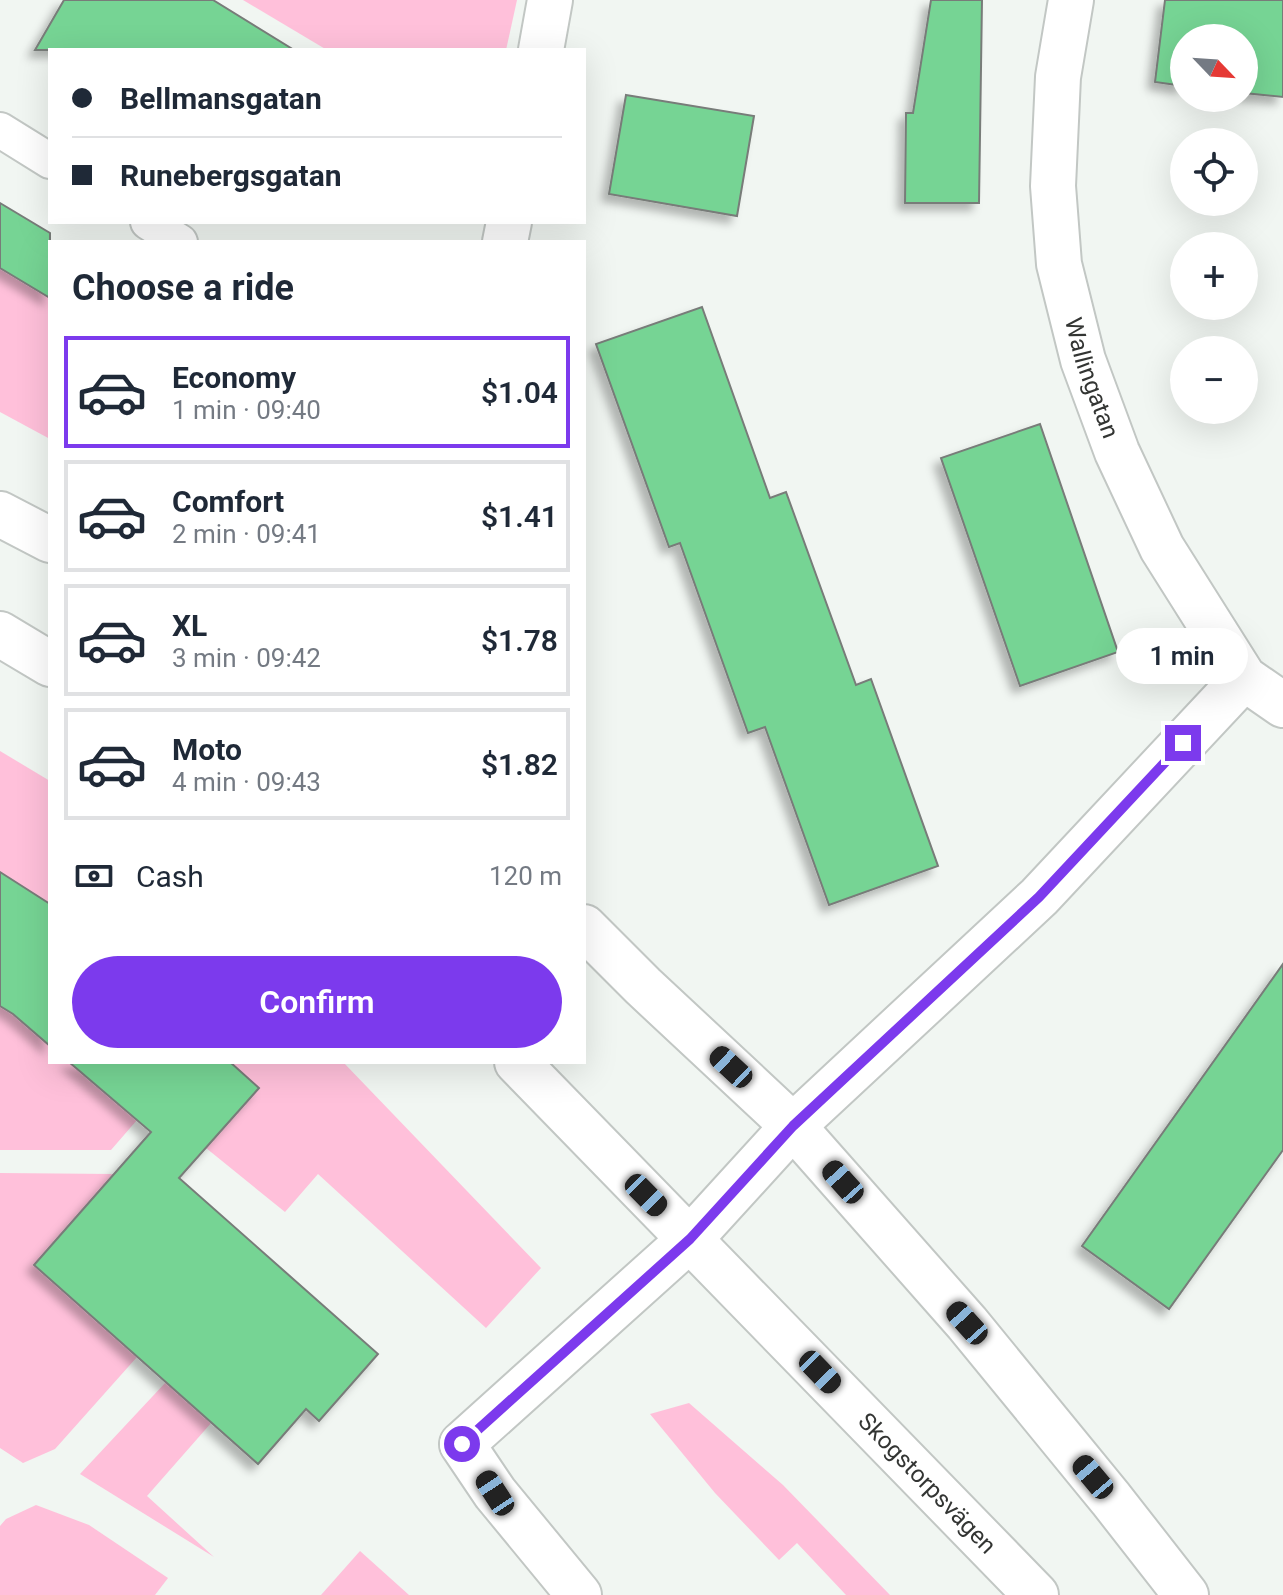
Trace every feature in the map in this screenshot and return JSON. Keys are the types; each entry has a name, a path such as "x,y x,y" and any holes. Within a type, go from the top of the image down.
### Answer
{"street":[{"path":"541,48 550,0"},
{"name":"Wallingatan","path":"1071,0 1058,77 1053,186 1059,264 1083,360 1117,452 1162,548 1244,678 1283,705"},
{"path":"0,514 48,539"},
{"path":"0,634 48,663"},
{"path":"579,1595 495,1493 462,1444 690,1239 793,1126 1039,897 1244,678"},
{"path":"586,929 793,1126 967,1323 1186,1595"},
{"name":"Skogstorpsvägen","path":"519,1064 1036,1595"}],"lane":[{"path":"0,130 48,160"},
{"path":"151,224 177,240"}],"shaded area":[{"path":"243,0 517,0 506,48 324,48"},
{"path":"0,268 48,297 48,438 0,412"},
{"path":"0,751 48,780 48,903 0,872"},
{"path":"0,1006 48,1044 48,1064 71,1064 137,1120 111,1150 0,1150"},
{"path":"232,1064 345,1064 541,1268 486,1328 318,1174 285,1212 206,1148 259,1088"},
{"path":"0,1173 114,1174 34,1265 137,1357 55,1449 23,1463 0,1448"},
{"path":"166,1382 212,1422 147,1496 214,1557 80,1474"},
{"path":"689,1403 783,1485 890,1595 846,1595 797,1543 779,1560 715,1493 650,1414"},
{"path":"36,1505 89,1525 168,1578 155,1595 0,1595 0,1526 6,1519"},
{"path":"360,1551 409,1595 321,1595"}],"building":[{"path":"64,0 213,0 291,48 48,48 35,50"},
{"path":"931,0 982,0 979,203 905,203 906,113 913,113"},
{"path":"1165,0 1283,0 1283,97 1258,94 1258,24 1170,24 1170,84 1155,82"},
{"path":"626,95 754,116 737,216 609,194"},
{"path":"0,203 50,233 48,297 0,268"},
{"path":"702,307 770,498 786,492 856,685 871,679 938,866 829,905 765,727 748,733 680,543 669,547 596,344"},
{"path":"1040,424 1118,652 1020,686 941,458"},
{"path":"0,872 48,903 48,1044 0,1006"},
{"path":"1283,964 1283,1150 1169,1309 1082,1246"},
{"path":"71,1064 232,1064 259,1088 179,1178 378,1354 319,1421 306,1409 258,1464 34,1265 151,1132"}],"route":[{"path":"462,1444 690,1239 793,1126 1039,897 1183,743"}]}
